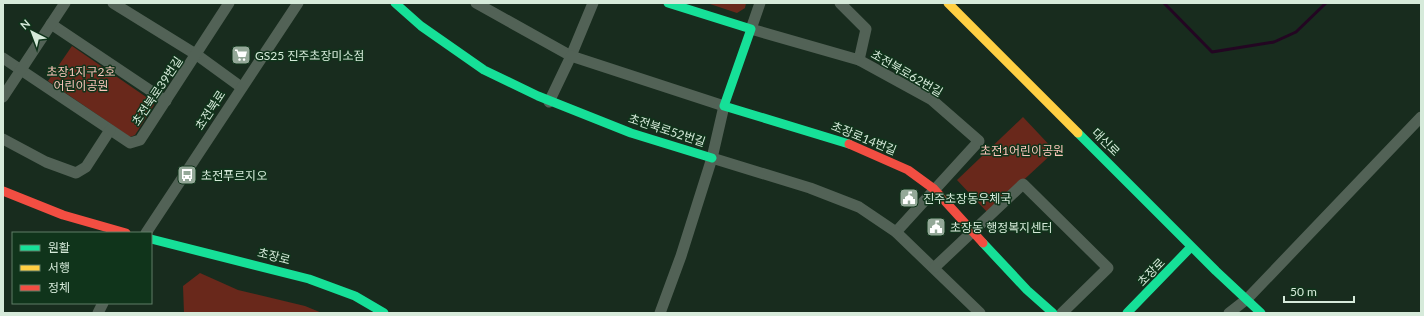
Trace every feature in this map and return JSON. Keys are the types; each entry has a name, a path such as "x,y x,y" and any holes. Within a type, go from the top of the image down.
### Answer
{"street":[{"path":"3,97 65,3"},
{"name":"초전북로39번길","path":"113,3 197,55 241,87"},
{"name":"초전북로","path":"147,232 241,87 298,3"},
{"name":"초전북로52번길","path":"395,3 421,26 484,70 549,102 631,133 712,158 724,106"},
{"path":"476,3 571,56 724,106 760,3"},
{"path":"549,102 571,56 593,3"},
{"name":"초전북로62번길","path":"668,3 859,60 932,100 978,141 934,189"},
{"name":"초전북로62번길","path":"840,3 866,29 859,60"},
{"name":"대신로","path":"948,3 1191,247 1261,313"},
{"name":"초전북로39번길","path":"3,58 130,143 140,140 197,55 226,4"},
{"path":"51,24 166,101"},
{"name":"초장로14번길","path":"724,106 839,140 908,170 934,189 972,232"},
{"path":"1229,313 1247,299 1421,117"},
{"path":"3,139 46,162 76,173 86,168 110,130"},
{"path":"660,313 681,256 712,158 810,188 859,207 896,232 935,267 980,313"},
{"path":"935,267 1023,184 1108,268 1062,313"},
{"path":"896,232 934,189"},
{"path":"3,191 33,206 77,221 122,232"},
{"path":"972,232 1027,290 1053,313"},
{"name":"초장로","path":"152,239 336,286 372,304 384,313"},
{"name":"초장로","path":"1127,313 1191,247"},
{"path":"98,313 102,304"}],"green space":[{"path":"707,3 746,3 745,8 737,13"},
{"name":"초장1지구2호 어린이공원","path":"72,46 152,101 154,105 135,135 130,137 48,81"},
{"name":"초전1어린이공원","path":"1023,117 1055,151 988,213 957,180"},
{"path":"200,273 238,290 305,306 322,313 184,313 183,286"}],"waterway":[{"path":"1164,3 1212,52 1274,42 1296,32 1326,3"}],"traffic: fast":[{"path":"395,3 421,26 484,70 538,96 631,133 712,158"},
{"path":"668,3 751,29 724,106 849,144"},
{"path":"1078,133 1216,271 1261,313"},
{"path":"152,239 309,279 355,296 384,313"},
{"path":"983,243 1027,290 1053,313"},
{"path":"1127,313 1191,247"}],"traffic: slow":[{"path":"948,3 1078,133"}],"traffic: jam":[{"path":"849,144 908,170 934,189 983,243"},
{"path":"3,191 63,215 122,232"}],"place":[{"name":"GS25 진주초장미소점","path":"241,55"},
{"name":"초전푸르지오","path":"187,175"},
{"name":"진주초장동우체국","path":"909,198"},
{"name":"초장동 행정복지센터","path":"936,227"}]}
